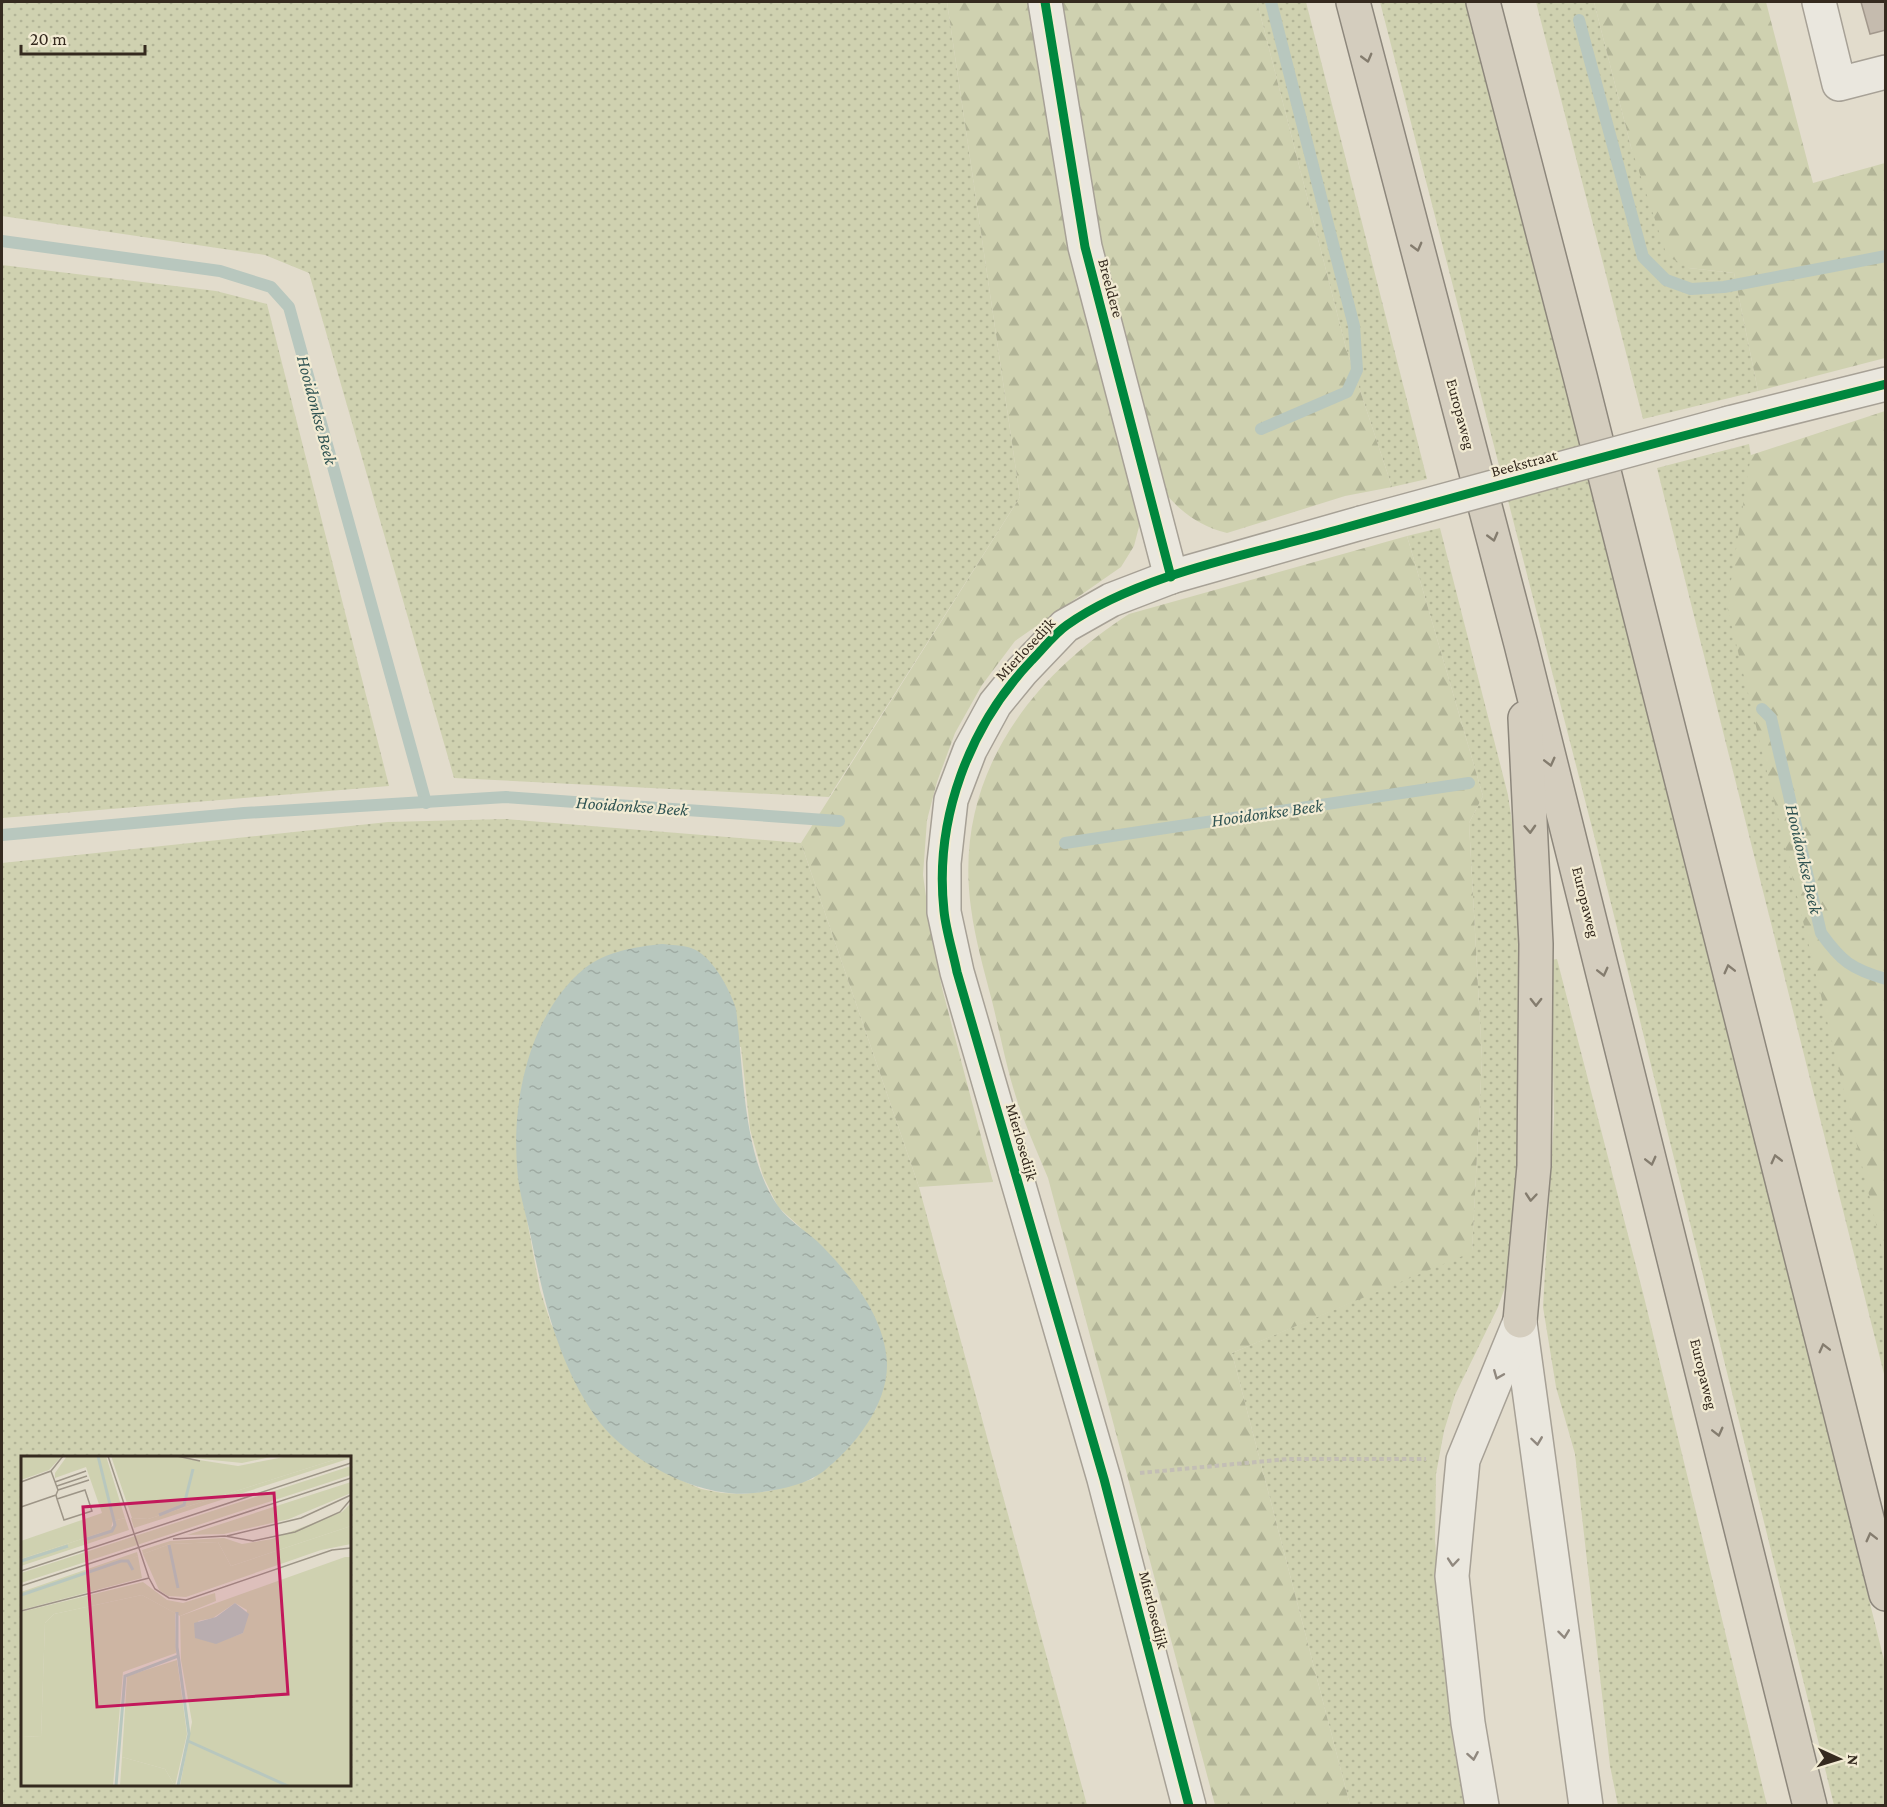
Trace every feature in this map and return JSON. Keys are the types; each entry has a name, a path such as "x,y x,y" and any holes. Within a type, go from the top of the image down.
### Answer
{"highway":[{"name":"Europaweg","path":"1353,2 1521,644 1810,1806"},
{"path":"1483,2 1586,400 1886,1594"},
{"path":"1520,1321 1534,1166 1536,944 1521,644"}],"street":[{"name":"Breeldere","path":"1045,2 1085,247 1171,577"},
{"path":"1819,2 1839,84 1886,72"},
{"name":"Beekstraat","path":"1171,577 1729,423 1886,384"},
{"name":"Mierlosedijk","path":"1171,577 1111,600 1065,626 995,704 970,750 951,800 944,863 944,912 957,972 1104,1479 1189,1806"},
{"path":"1482,1806 1468,1723 1452,1576 1463,1460 1520,1321"},
{"path":"1520,1321 1586,1806"}],"path":[{"path":"1104,1479 1288,1459 1376,1457 1463,1460"}],"green space":[{"path":"2,2 947,2 1020,497 829,797 454,778 309,273 265,255 2,216"},
{"path":"947,2 1034,2 1141,519 1134,546 1121,567 1015,641 982,685 955,733 937,782 927,820 923,875 930,925 942,988 993,1182 919,1187 801,843 1020,497"},
{"path":"1057,2 1257,2 1346,348 1392,487 1345,496 1227,533 1208,527 1193,518 1165,493 1113,313"},
{"path":"1257,2 1306,2 1427,479 1392,487 1346,348"},
{"path":"1380,2 1467,2 1678,829 1885,1664 1885,1805 1834,1805 1597,847"},
{"path":"1536,2 1594,2 1631,147 1689,268 1734,273 1758,391 1643,419"},
{"path":"1594,2 1766,2 1813,183 1885,163 1885,358 1758,391 1734,273 1689,268 1667,256 1631,147"},
{"path":"2,265 216,291 267,304 389,786 2,818"},
{"path":"1886,411 1885,1261 1727,606 1751,455"},
{"path":"1749,444 1885,1261 1885,1378 1657,468"},
{"path":"1440,528 1508,795 1519,870 1525,948 1517,1254 1498,1307 1455,1395 1444,1431 1436,1474 1435,1541 1456,1757 1465,1805 1350,1805 1232,1353 1472,1251 1482,1059 1469,823 1483,796 1407,536"},
{"path":"1407,536 1483,796 1469,823 1482,1059 1472,1252 1232,1353 1350,1805 1215,1805 1048,1178 1012,1085 977,943 971,908 968,861 974,817 986,776 1005,738 1029,702 1092,640 1129,614"},
{"path":"506,819 801,843 919,1187 1087,1805 2,1805 2,863 388,822","holes":["546,1016 741,1047 750,1129 763,1176 778,1207 800,1227 887,1364 876,1409 813,1479 770,1491 742,1494 701,1489 674,1477 634,1453 551,1324 540,1290 517,1166 517,1126 522,1085"]},
{"path":"1557,959 1644,1297 1767,1805 1618,1805 1610,1766 1575,1454 1556,1387 1543,1307 1554,1117 1551,960"}],"water":[{"path":"662,944 684,946 698,952 706,957 724,982 736,1009 746,1111 757,1162 766,1185 783,1212 823,1247 856,1285 874,1315 885,1346 886,1379 882,1394 876,1409 858,1437 824,1471 799,1484 781,1489 733,1494 688,1483 645,1462 608,1432 582,1395 561,1351 546,1305 522,1200 516,1140 522,1085 528,1058 550,1008 566,987 594,962 622,951"}],"building":[{"path":"1861,2 1886,2 1886,30 1870,34"}],"waterway":[{"path":"1261,429 1347,392 1357,370 1354,326 1271,2"},
{"path":"1579,20 1643,257 1666,280 1691,289 1724,287 1886,256"},
{"name":"Hooidonkse Beek","path":"2,241 220,271 271,287 289,307 426,803"},
{"name":"Hooidonkse Beek","path":"1762,709 1771,718 1821,933 1848,963 1864,972 1886,979"},
{"name":"Hooidonkse Beek","path":"1065,843 1469,783"},
{"name":"Hooidonkse Beek","path":"2,835 244,813 506,797 839,821"}],"cycle path":[{"path":"1045,2 1085,247 1171,577"},
{"path":"1189,1806 1104,1479 957,972 946,926 942,877 945,842 951,809 974,744 990,714 1010,686 1053,637 1067,625 1096,607 1128,592 1197,567 1233,557 1886,384"}]}
